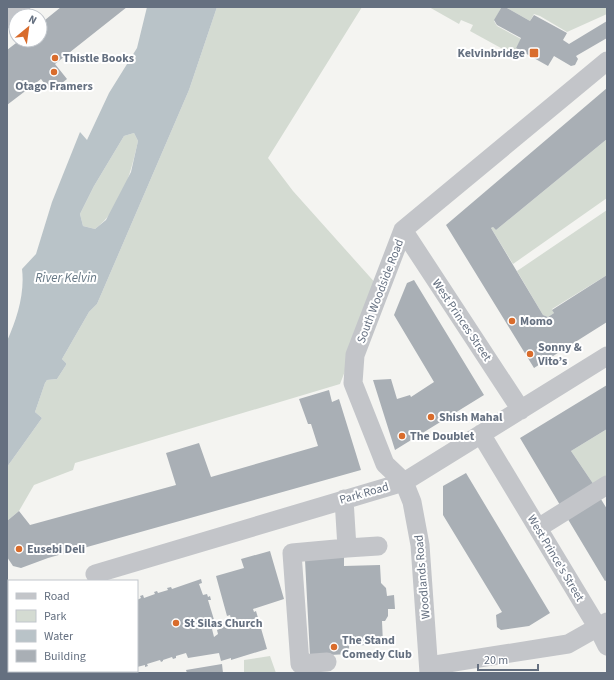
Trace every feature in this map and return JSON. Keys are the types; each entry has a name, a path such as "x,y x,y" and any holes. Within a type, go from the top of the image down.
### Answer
{"street":[{"path":"7,19 21,7"},
{"name":"South Woodside Road","path":"404,482 385,464 354,383 355,355 403,230 607,61"},
{"name":"West Princes Street","path":"403,230 522,410"},
{"name":"Park Road","path":"95,574 404,482 607,356"},
{"name":"West Prince's Street","path":"481,434 538,528 602,625 607,646"},
{"name":"Woodlands Road","path":"404,482 412,502 420,545 429,670"},
{"path":"538,528 607,485"},
{"path":"344,499 347,548"},
{"path":"327,662 300,664 292,553 378,546"},
{"path":"429,670 568,644 602,625"}],"green space":[{"path":"217,7 362,7 268,158 293,191 378,286 340,384 75,463 73,470 34,485 19,511 7,521 7,467 42,418 35,412 45,383 47,380 57,379 66,365 62,359 89,312 97,304 189,90"},
{"path":"429,7 607,7 607,14 567,32 540,16 534,14 530,21 507,8 501,8 494,21 497,26 521,39 516,48 521,51 520,53 512,54 470,31 473,25 461,20 459,24"},
{"path":"134,133 138,141 132,165 119,201 104,221 95,229 83,226 80,214 94,186 124,136"},
{"path":"607,139 607,198 513,264 491,228 493,227 496,230"},
{"path":"607,210 607,275 552,309 554,313 548,317 543,315 517,271"},
{"path":"607,429 607,477 594,485 571,451"},
{"path":"270,656 276,673 244,673 244,660"}],"water":[{"name":"River Kelvin","path":"147,7 217,7 189,90 97,304 89,312 62,359 66,365 57,379 47,380 45,383 35,412 42,418 7,467 7,341 14,324 21,297 23,278 22,269 36,254 52,202 80,132 87,140 109,93 137,48","holes":["134,133 138,141 131,172 106,220 95,229 83,226 80,214 94,186 124,136"]}],"building":[{"path":"61,7 127,7 55,64 67,79 51,92 41,79 7,105 7,50 10,48 48,48 48,18"},
{"name":"Kelvinbridge","path":"501,8 507,8 530,21 534,15 567,33 563,40 569,44 607,21 607,38 576,56 578,59 575,65 571,66 554,56 548,66 516,48 521,38 497,25 494,20"},
{"path":"607,88 607,139 496,230 493,227 491,228 543,315 548,317 554,313 552,310 607,275 607,322 534,368 446,225"},
{"path":"414,280 484,395 395,450 373,380 391,379 397,399 410,395 411,397 434,382 394,315 407,283"},
{"path":"607,385 607,429 571,451 594,485 560,505 520,438"},
{"path":"329,390 332,402 339,399 361,470 48,558 21,568 13,566 7,557 7,521 19,511 30,525 176,485 166,453 199,443 211,477 318,446 311,424 308,424 299,399"},
{"path":"466,473 550,613 529,626 501,630 497,627 496,615 502,612 443,515 443,486"},
{"path":"599,496 607,509 607,580 605,581 566,516"},
{"path":"270,551 284,599 253,609 254,612 256,611 267,649 231,660 231,658 221,661 219,653 188,658 186,653 176,656 176,658 173,659 172,657 161,662 160,660 147,664 148,666 145,667 145,665 138,667 138,600 141,598 140,596 143,595 144,598 155,594 154,592 157,591 158,593 168,590 167,588 171,587 172,589 201,579 202,583 199,584 203,595 207,594 208,597 210,596 211,600 208,600 215,623 219,626 212,629 214,637 218,634 217,630 222,628 220,622 231,619 230,615 227,616 216,576 244,568 241,559"},
{"path":"344,557 344,566 380,565 381,583 386,588 387,596 394,595 395,609 388,609 388,616 385,621 382,621 383,644 349,646 349,654 310,656 305,560"},
{"path":"7,655 8,672 31,673 7,673"},
{"path":"222,664 223,673 187,673 186,670"}],"place":[{"name":"Kelvinbridge","path":"534,53"},
{"name":"Thistle Books","path":"55,58"},
{"name":"Otago Framers","path":"54,72"},
{"name":"Momo","path":"512,321"},
{"name":"Sonny & Vito’s","path":"530,354"},
{"name":"Shish Mahal","path":"431,417"},
{"name":"The Doublet","path":"402,436"},
{"name":"Eusebi Deli","path":"19,549"},
{"name":"St Silas Church","path":"176,623"},
{"name":"The Stand Comedy Club","path":"334,647"}]}
